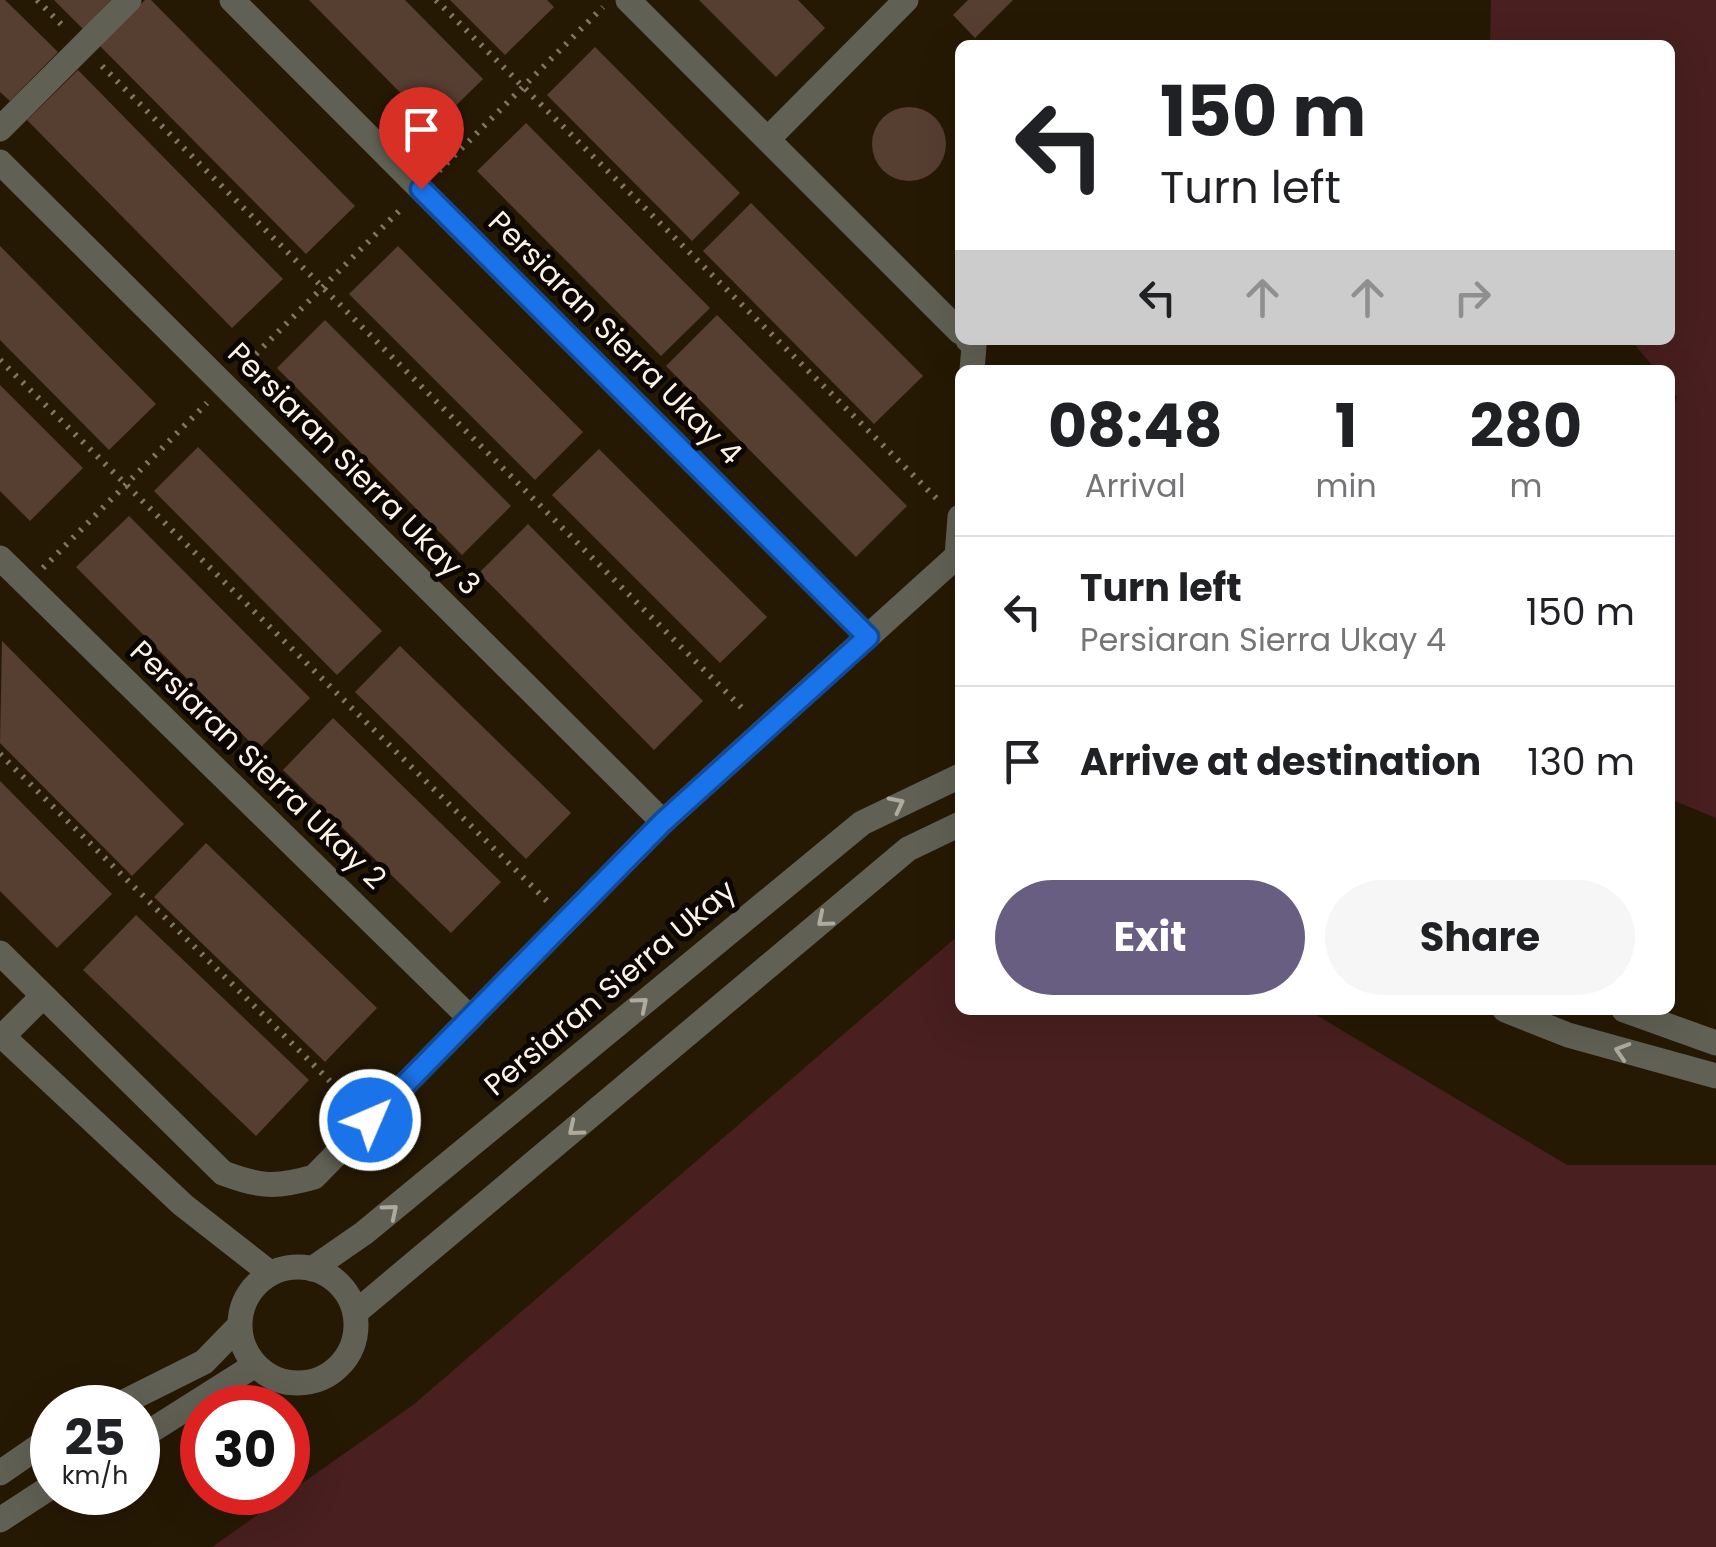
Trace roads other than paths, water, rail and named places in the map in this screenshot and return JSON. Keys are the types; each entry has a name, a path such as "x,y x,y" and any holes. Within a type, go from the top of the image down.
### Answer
{"street":[{"path":"0,129 129,0"},
{"name":"Persiaran Sierra Ukay 4","path":"232,0 868,637"},
{"path":"628,0 955,334"},
{"path":"768,140 906,0"},
{"name":"Persiaran Sierra Ukay 3","path":"0,162 663,822"},
{"name":"Persiaran Sierra Ukay 2","path":"0,558 470,1018"},
{"path":"0,953 223,1173 254,1184 282,1186 314,1177 663,822 955,558"},
{"name":"Persiaran Sierra Ukay","path":"312,1268 364,1233 862,823 955,778"},
{"path":"355,1314 908,849 955,826"},
{"path":"43,996 2,1035 183,1205 270,1273"},
{"path":"1518,1015 1568,1035 1716,1076"},
{"path":"1638,1015 1716,1042"},
{"path":"158,1385 204,1362 239,1326 248,1295 270,1273 298,1266 312,1268 340,1285 355,1314 356,1332 340,1366 325,1377 288,1382 270,1376 256,1365 247,1354 239,1326"},
{"path":"160,1425 256,1365"},
{"path":"0,1473 30,1452"},
{"path":"0,1520 30,1500"}]}
